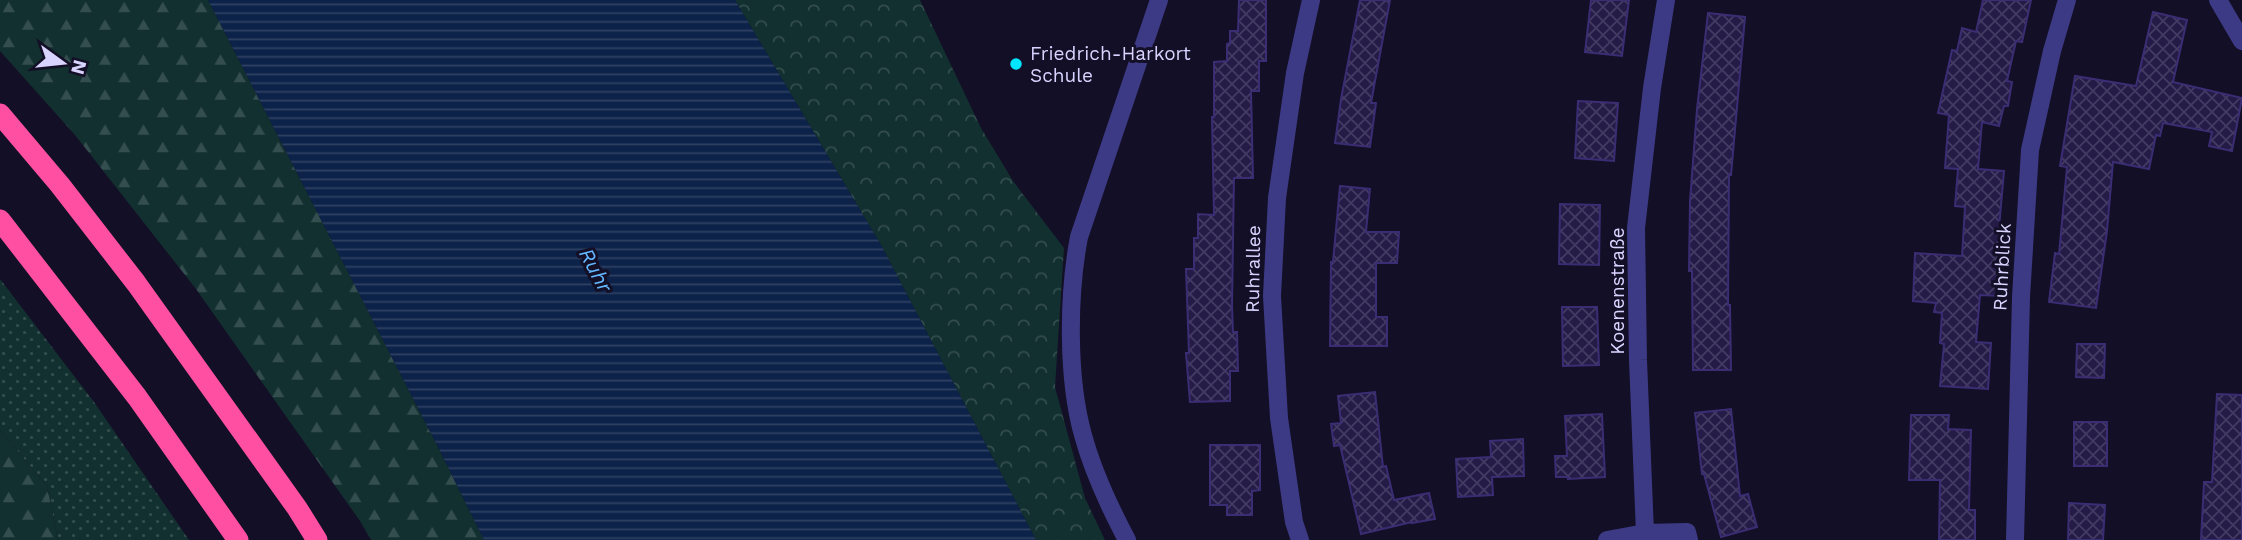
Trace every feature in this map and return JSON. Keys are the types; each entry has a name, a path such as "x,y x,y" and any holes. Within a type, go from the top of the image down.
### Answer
{"highway":[{"path":"0,114 60,185 136,283 317,540"},
{"path":"0,220 137,397 239,540"}],"street":[{"path":"1126,540 1105,497 1083,434 1073,375 1073,267 1079,237 1159,0"},
{"name":"Ruhrallee","path":"1300,540 1294,522 1279,418 1272,296 1277,198 1296,73 1311,0"},
{"name":"Koenenstraße","path":"1645,533 1638,374 1636,228 1652,88 1666,0"},
{"name":"Ruhrblick","path":"2015,540 2021,310 2031,150 2052,51 2067,0"},
{"path":"2218,0 2242,41"},
{"path":"1608,540 1645,533 1687,532 1689,540"}],"green space":[{"path":"0,0 208,0 484,540 371,540 196,289 75,135 0,51"},
{"path":"735,0 920,0 981,128 1013,181 1064,248 1055,387 1085,498 1105,540 1036,540 881,245"},
{"path":"0,279 94,402 189,540 58,540 47,486 0,430"},
{"path":"0,430 47,486 58,540 0,540"}],"water":[{"name":"Ruhr","path":"208,0 735,0 881,245 1036,540 484,540"}],"building":[{"path":"1239,0 1266,0 1266,61 1259,61 1259,91 1251,91 1253,178 1234,178 1232,305 1233,332 1237,332 1238,371 1230,371 1230,401 1190,402 1186,353 1189,353 1186,269 1194,269 1194,238 1198,238 1198,214 1214,215 1214,62 1227,61 1230,31 1238,31"},
{"path":"1360,0 1390,0 1371,103 1376,103 1370,147 1335,143"},
{"path":"1591,0 1629,0 1622,56 1585,52"},
{"path":"1983,0 2031,0 2022,42 2016,41 2007,81 2012,82 2008,106 2004,106 1999,126 1982,122 1978,169 2004,171 1999,228 2004,228 1999,296 1980,295 1976,342 1991,343 1988,389 1940,386 1944,344 1940,343 1942,313 1934,312 1936,303 1913,301 1915,253 1962,256 1965,207 1955,206 1958,169 1945,168 1949,115 1938,113 1952,50 1957,51 1962,28 1976,32"},
{"path":"2153,12 2187,20 2173,82 2242,98 2232,151 2209,146 2212,132 2163,123 2160,136 2156,135 2149,169 2113,162 2096,308 2049,302 2055,253 2059,254 2067,167 2060,166 2075,76 2136,86"},
{"path":"1708,13 1745,17 1729,175 1728,305 1731,370 1693,370 1692,271 1689,271 1690,201"},
{"path":"1578,101 1618,103 1614,161 1575,158"},
{"path":"1340,186 1370,189 1366,232 1399,232 1397,263 1376,263 1376,317 1387,317 1387,346 1330,346 1331,262"},
{"path":"1560,204 1600,205 1599,265 1559,264"},
{"path":"1562,307 1597,307 1599,365 1563,366"},
{"path":"2077,344 2105,344 2104,378 2076,377"},
{"path":"1375,392 1383,467 1386,466 1394,500 1429,493 1435,519 1361,534 1340,445 1334,446 1331,424 1341,423 1338,396"},
{"path":"2217,394 2242,395 2242,540 2201,540 2204,482 2212,482"},
{"path":"1731,409 1740,496 1748,494 1757,527 1721,537 1702,474 1695,413"},
{"path":"1602,414 1605,477 1556,477 1555,456 1567,456 1565,416"},
{"path":"1911,415 1949,415 1948,429 1971,430 1969,510 1975,510 1975,540 1939,540 1940,480 1909,480"},
{"path":"2074,422 2107,422 2107,466 2074,466"},
{"path":"1523,439 1524,476 1492,477 1493,495 1458,497 1456,459 1491,457 1490,441"},
{"path":"1210,445 1260,445 1260,490 1252,491 1252,515 1227,515 1227,505 1210,505"},
{"path":"2069,503 2105,505 2103,540 2068,540"}],"place":[{"name":"Friedrich-Harkort Schule","path":"1016,64"}]}
